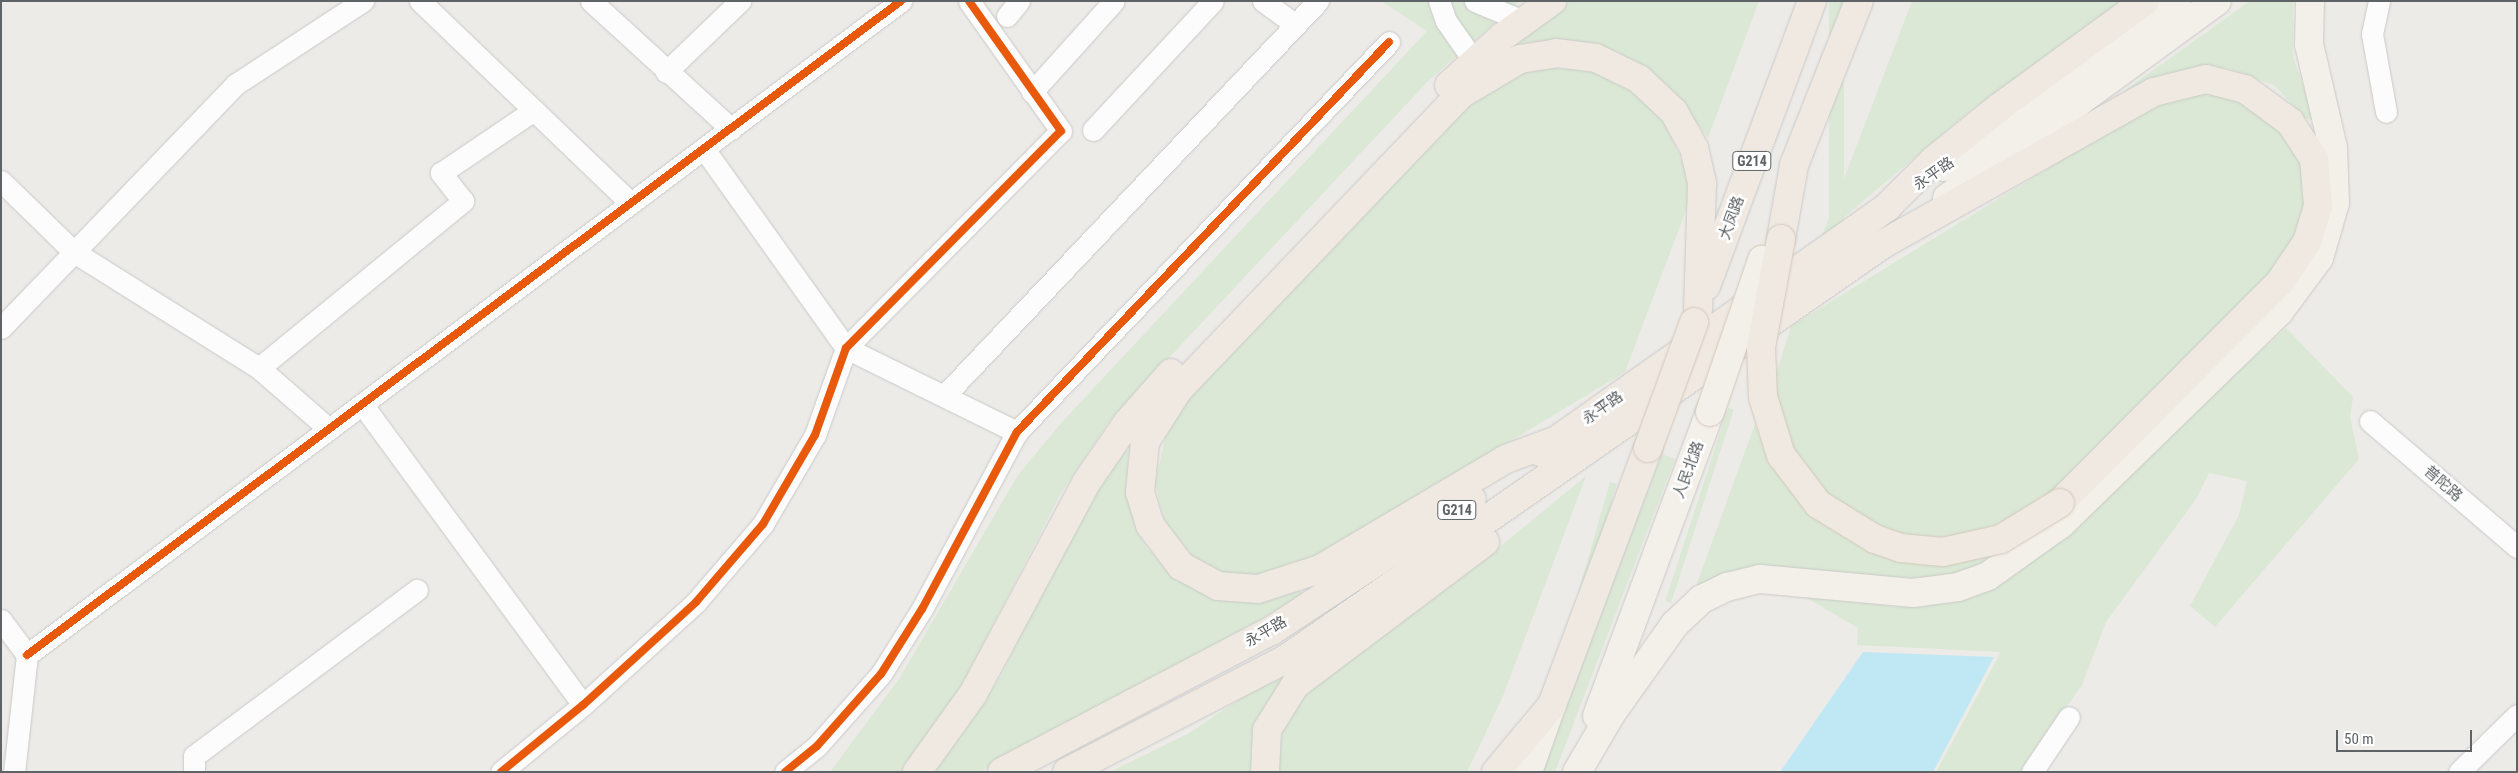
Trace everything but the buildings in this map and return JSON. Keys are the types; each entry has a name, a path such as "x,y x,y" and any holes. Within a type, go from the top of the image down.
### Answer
{"highway":[{"path":"917,772 973,694 1069,510 1128,422 1474,61 1523,21 1552,1"},
{"name":"大凤路","path":"1696,315 1812,1"},
{"path":"1859,1 1794,165 1761,347 1763,397 1781,455 1818,504 1875,539 1914,550 1943,552 2001,539 2060,503 2296,262 2314,224 2320,190 2314,159 2299,133 2279,112 2244,89 2222,81 2186,82 2115,112 1883,244"},
{"path":"1887,207 1933,161 2001,106 2145,1"},
{"path":"1555,441 1506,459 1320,570 1258,589 1218,586 1181,566 1150,525 1140,492 1140,461 1148,434 1178,390 1461,94 1483,77 1520,60 1556,53 1596,58 1639,79 1674,112 1694,148 1702,184 1696,315"},
{"name":"永平路","path":"1002,772 1271,631 1555,441 1887,207"},
{"name":"永平路","path":"1067,772 1286,659 1551,477 1883,244"},
{"name":"G214","path":"1552,706 1696,315"},
{"path":"1265,772 1267,730 1295,685 1455,566 1551,477"},
{"path":"1496,772 1552,706"}],"main road":[{"name":"永平路","path":"1887,207 2177,1"},
{"name":"永平路","path":"1883,244 2217,1"},
{"path":"1577,772 1611,714 1675,624 1702,599 1734,584 1770,579 1875,592 1925,592 1968,584 1999,570 2061,524 2283,308 2319,258 2335,203 2333,148 2309,44 2310,1"},
{"name":"人民北路","path":"1577,772 1710,412 1794,165"},
{"path":"1528,772 1552,706"}],"street":[{"path":"1,328 236,84 363,1"},
{"path":"420,1 631,203"},
{"path":"591,1 666,72 731,129"},
{"path":"666,72 740,1"},
{"path":"27,655 901,1"},
{"path":"505,771 583,705 696,602 763,524 815,435 846,348 1061,131 969,1"},
{"path":"1032,92 1114,1"},
{"path":"1092,130 1213,1"},
{"path":"1263,1 1295,24"},
{"path":"944,396 1318,1"},
{"path":"1439,1 1446,20 1474,61"},
{"path":"1475,1 1523,21"},
{"path":"2379,1 2372,34 2386,112"},
{"path":"786,772 817,746 881,674 922,609 1018,432 1389,42"},
{"path":"259,368 463,201 441,173 534,110"},
{"path":"704,149 846,348 1018,432"},
{"path":"1,181 74,252 259,368 330,429"},
{"path":"362,404 583,705"},
{"name":"普陀路","path":"2370,421 2517,547"},
{"path":"194,772 194,756 417,590"},
{"path":"1,620 27,655 14,772"},
{"path":"2459,772 2517,715"},
{"path":"2034,771 2069,717"}],"green space":[{"path":"1381,1 1520,1 1430,79 1108,423 1061,493 962,685 901,772 830,772 899,679 1018,475 1062,422 1427,31"},
{"path":"1570,1 1759,1 1708,138 1667,85 1644,68 1521,47 1519,39 1537,22"},
{"path":"1829,1 1844,1 1844,256 1829,256"},
{"path":"1912,1 2125,1 1972,109 1822,236"},
{"path":"2250,1 2293,1 2293,56 2315,121 2305,118 2274,85 2227,68 2181,70 2124,91"},
{"path":"1565,63 1619,79 1663,118 1688,176 1690,200 1625,372 1311,562 1273,577 1231,577 1198,563 1165,523 1155,484 1166,434 1190,395 1449,115 1513,72"},
{"path":"2206,93 2251,106 2294,144 2306,179 2302,226 2285,261 2071,479 2013,519 1945,540 1906,540 1857,523 1809,481 1778,422 1775,377 1791,326 2122,123 2167,101"},
{"path":"2286,328 2353,397 2350,417 2359,459 2215,627 2190,606 2239,515 2247,481 2209,473 2196,499 2106,622 2082,685 2020,772 1936,772 2001,652 1857,645 1858,628 1802,595 1898,607 1950,602 2127,473"},
{"path":"1728,408 1734,410 1671,603 1665,601"},
{"path":"1755,424 1765,452 1790,490 1849,540 1863,547 1955,563 2003,551 2005,556 1941,579 1695,589"},
{"path":"1119,449 1129,451 1126,482 1134,524 1147,548 1174,576 1260,601 1298,590 1305,595 980,772 930,772 968,726 1001,676 1057,559"},
{"path":"1662,454 1675,459 1555,772 1541,770"},
{"path":"1586,476 1503,696 1467,772 1279,772 1282,730 1312,685 1480,563"},
{"path":"1610,482 1617,484 1556,696 1549,694"},
{"path":"1291,665 1265,708 1257,772 1110,772 1189,733"}],"water":[{"path":"1863,652 1994,657 1933,772 1780,772"}],"cycle path":[{"path":"27,655 901,1"},
{"path":"501,772 583,705 696,602 763,524 815,435 846,348 1061,131 969,1"},
{"path":"785,772 817,746 881,674 922,609 1017,432 1389,42"}]}
